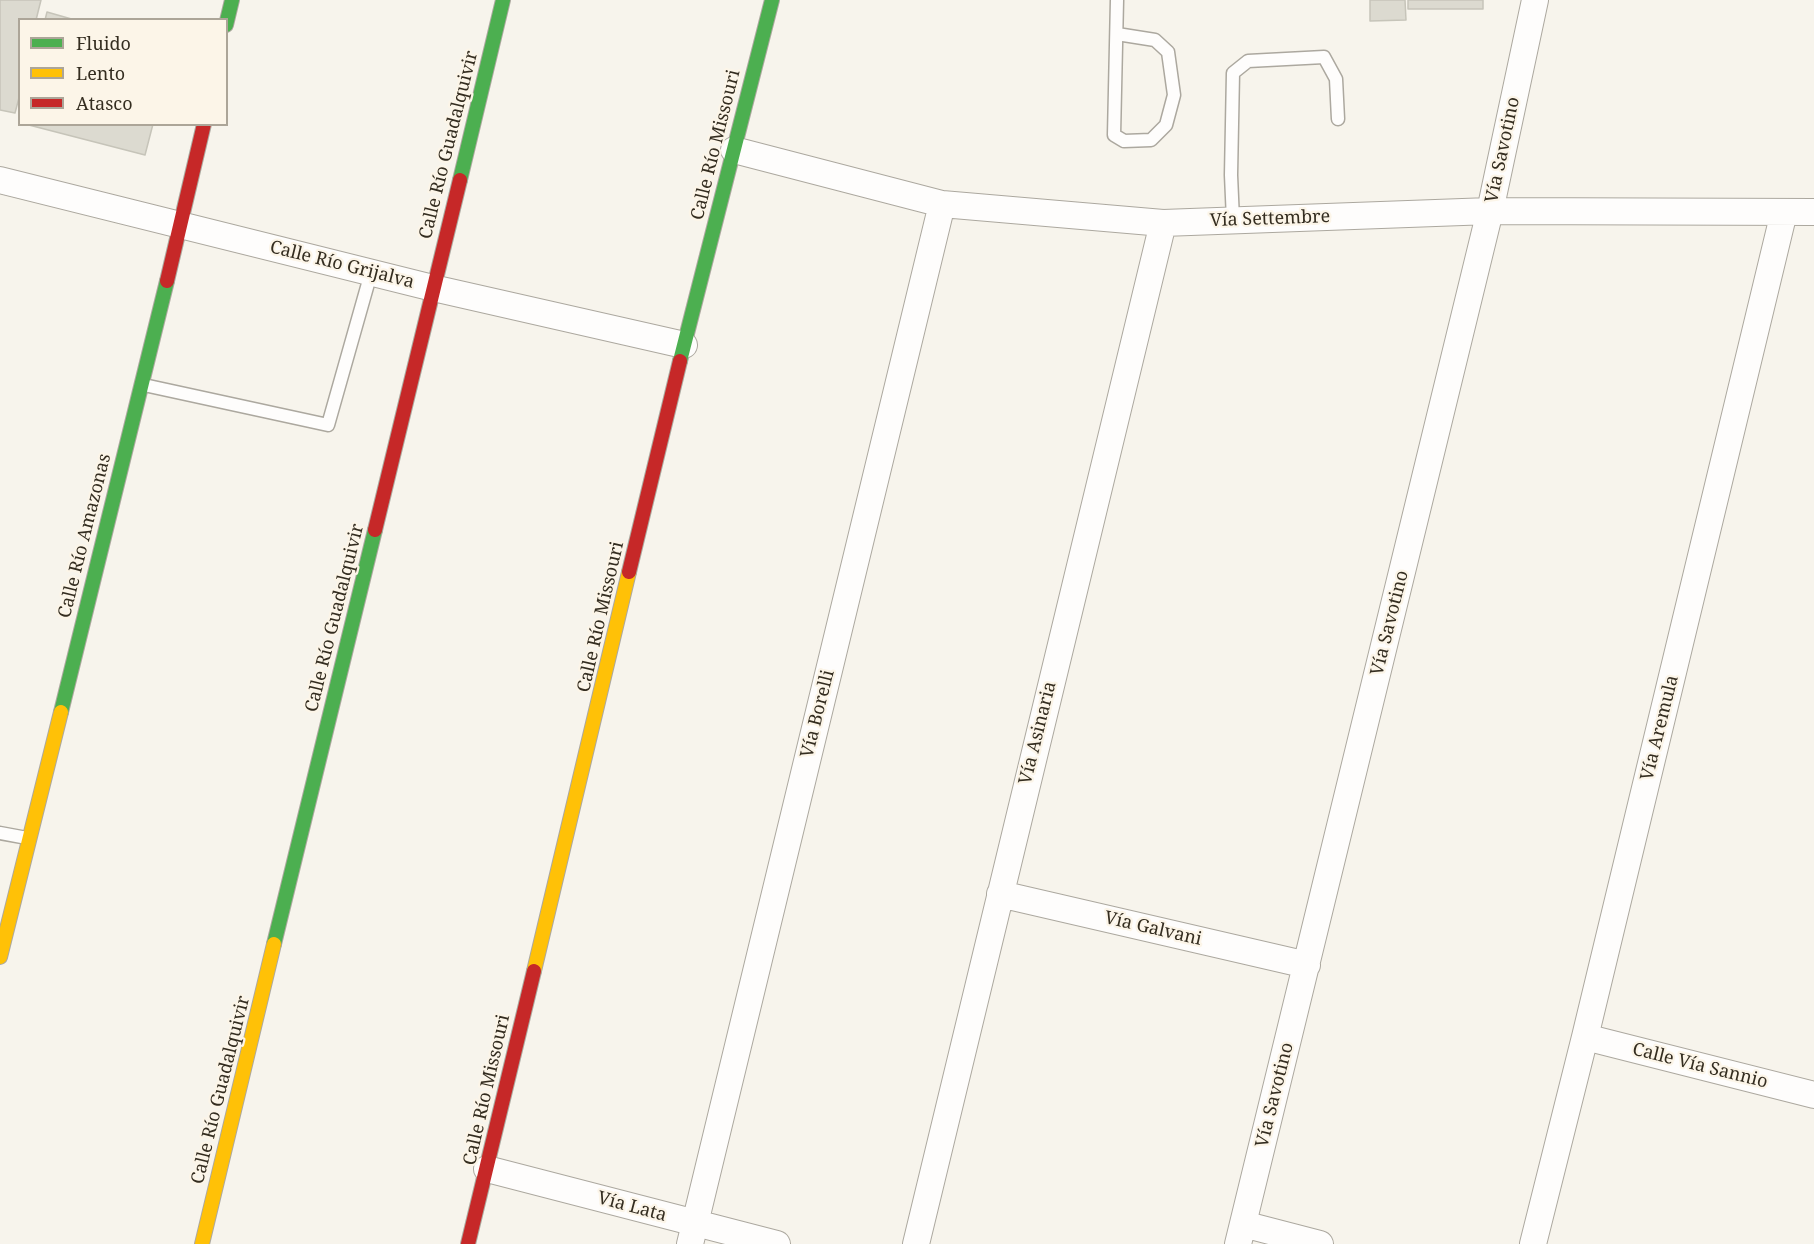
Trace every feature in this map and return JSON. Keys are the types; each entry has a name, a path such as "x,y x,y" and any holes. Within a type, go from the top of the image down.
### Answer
{"street":[{"path":"228,18 232,0"},
{"name":"Calle Río Guadalquivir","path":"202,1244 503,0"},
{"name":"Calle Río Missouri","path":"468,1244 684,345 772,0"},
{"name":"Vía Savotino","path":"1241,1234 1490,212 1535,0"},
{"name":"Calle Río Amazonas","path":"0,957 181,226 204,126"},
{"name":"Vía Settembre","path":"734,150 942,204 1162,223 1490,212 1814,212"},
{"name":"Calle Río Grijalva","path":"0,180 433,288 684,345"},
{"name":"Vía Borelli","path":"692,1234 942,204"},
{"name":"Vía Aremula","path":"1533,1244 1784,212"},
{"name":"Vía Asinaria","path":"916,1244 1162,223"},
{"name":"Vía Galvani","path":"1000,894 1307,965"},
{"name":"Calle Vía Sannio","path":"1585,1036 1814,1095"},
{"name":"Vía Lata","path":"487,1169 692,1234 777,1244"},
{"path":"1241,1234 1320,1244"}],"lane":[{"path":"1117,34 1155,40 1168,52 1174,95 1166,125 1151,140 1124,141 1114,135 1118,0"},
{"path":"1233,220 1231,175 1233,73 1248,61 1324,57 1336,79 1338,119"},
{"path":"141,385 328,425 371,273"},
{"path":"0,833 28,838"}],"building":[{"path":"0,0 41,0 36,18 18,18 18,102 15,113 0,110"},
{"path":"1370,0 1405,0 1406,20 1370,21"},
{"path":"1408,0 1483,0 1483,9 1408,9"},
{"path":"47,12 68,18 46,18"},
{"path":"33,126 152,126 145,155"}],"traffic: fast":[{"path":"228,18 232,0"},
{"path":"460,180 503,0"},
{"path":"680,361 772,0"},
{"path":"61,712 167,281"},
{"path":"274,944 375,530"}],"traffic: slow":[{"path":"534,971 629,572"},
{"path":"0,957 61,712"},
{"path":"202,1244 274,944"}],"traffic: jam":[{"path":"167,281 204,126"},
{"path":"375,530 460,180"},
{"path":"629,572 680,361"},
{"path":"468,1244 534,971"}]}
